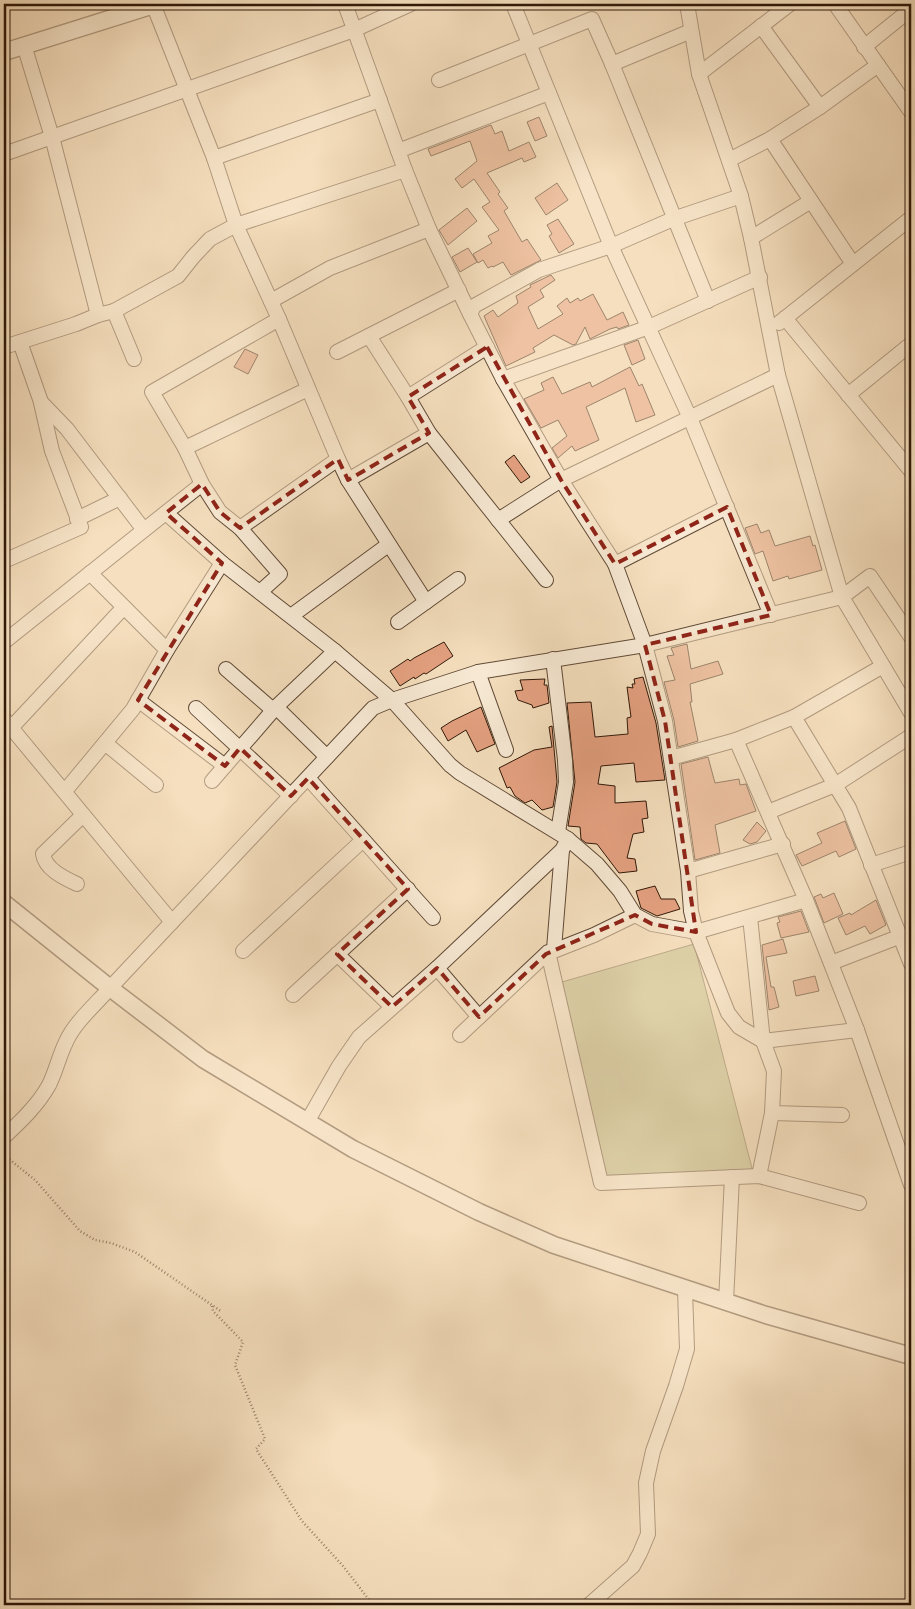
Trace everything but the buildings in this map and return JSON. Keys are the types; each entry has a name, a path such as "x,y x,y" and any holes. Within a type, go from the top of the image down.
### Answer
{"street":[{"path":"4,52 154,4 214,158 236,225 279,319 338,459 348,480 426,602"},
{"path":"345,4 405,170 429,229 504,379 561,480 615,564 645,645 665,721 688,871 691,910 696,932 728,1013 739,1027 763,1041 857,1030"},
{"path":"4,154 354,30 410,4"},
{"path":"513,4 611,246 690,418 771,615"},
{"path":"687,4 699,74 741,196 760,277 778,375 842,597 911,713"},
{"path":"699,74 790,4"},
{"path":"835,4 911,112"},
{"path":"864,47 911,9"},
{"path":"439,80 592,19 708,301"},
{"path":"761,26 820,107"},
{"path":"612,64 691,31"},
{"path":"24,45 52,137 98,315"},
{"path":"729,160 770,139 820,107 878,65"},
{"path":"398,151 549,93"},
{"path":"214,158 380,100"},
{"path":"770,139 853,264"},
{"path":"4,347 114,311 178,276 210,239 236,225 405,170"},
{"path":"470,314 474,306 539,270 611,246 673,219 741,196"},
{"path":"751,238 811,201"},
{"path":"770,330 911,218"},
{"path":"270,301 330,268 429,229"},
{"path":"504,379 648,327 760,277"},
{"path":"336,352 459,290"},
{"path":"114,311 134,359"},
{"path":"785,318 911,471"},
{"path":"260,592 280,574 240,528 220,512 202,484 185,448 152,392 279,319"},
{"path":"369,336 429,433 546,580"},
{"path":"4,561 80,527 52,451 41,402 20,342"},
{"path":"848,394 911,344"},
{"path":"408,397 487,347"},
{"path":"498,520 561,480 778,375"},
{"path":"185,448 308,389"},
{"path":"41,402 68,429 144,530"},
{"path":"348,480 429,433"},
{"path":"240,528 338,459"},
{"path":"4,642 202,484"},
{"path":"77,519 120,498"},
{"path":"615,564 727,507"},
{"path":"166,513 222,563 292,616 392,700 450,765 598,864 635,915 652,924 696,932 806,900"},
{"path":"292,616 388,545"},
{"path":"65,791 133,709 167,650 222,563"},
{"path":"90,573 167,650"},
{"path":"4,1138 25,1116 48,1086 57,1068 66,1041 74,1028 373,708 478,672 645,645 842,597 870,576 911,637"},
{"path":"398,622 458,579"},
{"path":"124,607 7,723 172,922"},
{"path":"212,781 274,709 335,651"},
{"path":"553,659 566,782 551,951 601,1183 759,1176 859,1203"},
{"path":"671,758 736,740 794,716 883,666"},
{"path":"226,669 327,757"},
{"path":"478,672 506,750"},
{"path":"138,700 224,766"},
{"path":"196,708 291,796"},
{"path":"794,716 849,808 911,964"},
{"path":"768,812 835,785 911,736"},
{"path":"736,740 783,844 831,963 857,1030 911,1185"},
{"path":"105,743 156,785"},
{"path":"308,778 433,918"},
{"path":"76,884 56,873 45,861 43,854 83,815"},
{"path":"243,951 363,840"},
{"path":"307,1122 358,1037 437,968 562,840"},
{"path":"688,871 783,844"},
{"path":"871,865 911,852"},
{"path":"293,995 408,889"},
{"path":"4,903 203,1059 353,1150 479,1212 554,1245 685,1290 911,1356"},
{"path":"460,1035 551,951 594,935 635,915"},
{"path":"750,917 763,1041 774,1072 772,1113 759,1176"},
{"path":"831,963 901,936"},
{"path":"337,954 392,1007"},
{"path":"437,968 480,1017"},
{"path":"772,1113 842,1115"},
{"path":"726,1302 732,1177"},
{"path":"589,1605 633,1566 648,1534 646,1492 653,1450 687,1349 685,1290"}],"path":[{"path":"4,1155 35,1180 80,1231 95,1240 111,1243 135,1252 222,1312"},
{"path":"212,1306 213,1310 243,1342 235,1365 265,1439 256,1448 302,1521 343,1566 373,1605"}],"highlighted area":[{"path":"487,347 561,480 615,564 727,507 771,615 645,645 665,721 696,932 652,924 635,915 546,954 479,1017 437,968 392,1007 337,954 408,889 308,778 291,796 240,748 225,766 138,700 222,563 166,513 202,484 220,512 240,528 338,459 348,480 429,433 408,397"}],"shaded area":[{"path":"694,944 753,1172 604,1178 562,982"}]}
